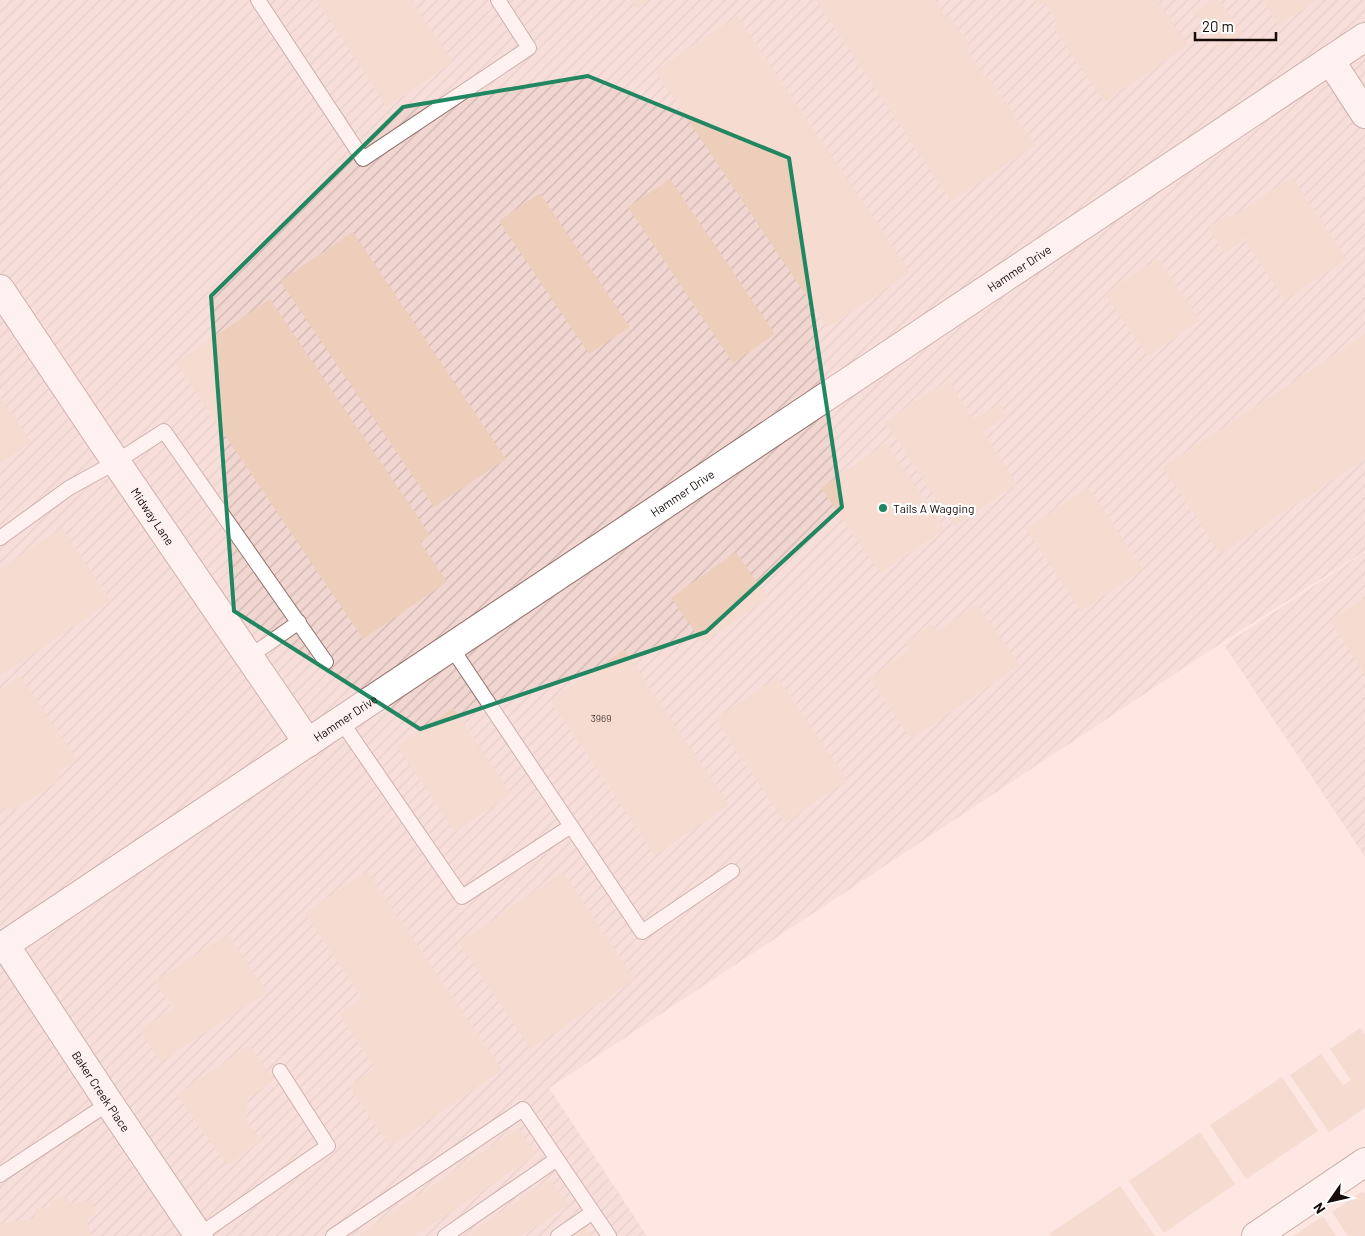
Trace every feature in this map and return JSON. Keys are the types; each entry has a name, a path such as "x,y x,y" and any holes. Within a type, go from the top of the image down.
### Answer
{"street":[{"name":"Hammer Drive","path":"2,946 1365,37"},
{"path":"1330,60 1365,114"},
{"name":"Midway Lane","path":"0,289 308,743"},
{"name":"Baker Creek Place","path":"2,946 199,1236"},
{"path":"1256,1236 1365,1162"}],"lane":[{"path":"258,0 364,159 530,48 498,0"},
{"path":"0,538 69,488 116,462 164,431 326,662"},
{"path":"250,657 298,622"},
{"path":"451,647 642,932 732,871"},
{"path":"341,721 462,898 571,826"},
{"path":"199,1236 328,1146 280,1071"},
{"path":"0,1175 109,1103"},
{"path":"333,1236 522,1109 609,1236"},
{"path":"445,1236 557,1159"},
{"path":"558,1236 593,1212"}],"highlighted area":[{"path":"588,76 789,158 842,507 706,632 420,729 234,611 211,296 403,107"}],"shaded area":[{"path":"0,0 1365,0 1365,551 1223,642 549,1088 647,1236 0,1236"},
{"path":"1365,552 1365,857 1224,645"}],"building":[{"path":"316,0 411,0 453,62 387,107"},
{"path":"630,0 649,0 636,9"},
{"path":"816,0 934,0 946,17 949,15 971,47 967,50 984,76 987,75 1035,145 951,201"},
{"path":"1035,0 1157,0 1188,45 1104,102 1053,27 1058,23 1044,2 1039,5"},
{"path":"1212,0 1219,0 1243,35 1221,50 1195,12"},
{"path":"1263,0 1317,0 1279,25"},
{"path":"737,16 910,272 828,328 655,71"},
{"path":"1292,177 1347,259 1285,300 1231,220 1243,241 1224,253 1208,227 1228,215 1230,218"},
{"path":"670,179 775,334 733,363 628,207"},
{"path":"540,193 630,327 589,354 499,221"},
{"path":"353,232 506,459 434,507 280,281"},
{"path":"1158,258 1200,320 1148,356 1105,294"},
{"path":"270,299 430,535 420,542 447,582 363,639 176,363"},
{"path":"1365,335 1365,459 1220,554 1163,467"},
{"path":"948,380 974,420 999,404 1007,416 983,432 1017,484 954,526 885,422"},
{"path":"0,396 31,442 0,463"},
{"name":"Tails A Wagging","path":"886,443 945,529 880,573 821,488"},
{"path":"1088,487 1143,569 1081,611 1026,529"},
{"path":"62,528 111,601 0,676 0,569"},
{"path":"736,552 768,598 703,643 671,598"},
{"path":"1365,598 1365,674 1330,621"},
{"path":"977,604 1020,665 911,739 869,678 910,650 905,643 931,624 937,632"},
{"path":"624,650 729,805 655,855 550,700"},
{"path":"20,676 77,760 57,773 61,779 13,811 9,805 0,811 0,690"},
{"path":"777,677 847,780 785,823 715,719"},
{"path":"453,708 511,794 455,832 397,746"},
{"path":"367,871 502,1070 390,1147 349,1086 375,1068 339,1014 362,998 305,913"},
{"path":"563,872 635,979 531,1049 459,943"},
{"path":"228,934 267,992 160,1062 140,1030 173,1009 155,981"},
{"path":"1360,1028 1365,1035 1365,1108 1329,1132 1290,1075 1321,1054 1343,1085 1351,1080 1330,1049"},
{"path":"249,1045 274,1080 248,1098 246,1119 261,1141 227,1165 177,1095"},
{"path":"1282,1077 1318,1131 1246,1179 1210,1125"},
{"path":"518,1128 536,1155 415,1236 357,1236"},
{"path":"1200,1132 1235,1184 1164,1233 1129,1181"},
{"path":"550,1179 568,1205 522,1236 466,1236"},
{"path":"1120,1186 1155,1236 1051,1236 1049,1234"},
{"path":"1363,1191 1365,1194 1365,1236 1348,1236 1332,1212"},
{"path":"67,1197 69,1204 93,1200 96,1214 87,1216 91,1236 0,1236 0,1224 36,1218 35,1209 51,1206 50,1200"},
{"path":"1323,1216 1336,1236 1293,1236"},
{"path":"586,1228 591,1236 573,1236"}],"place":[{"name":"Tails A Wagging","path":"883,508"}]}
